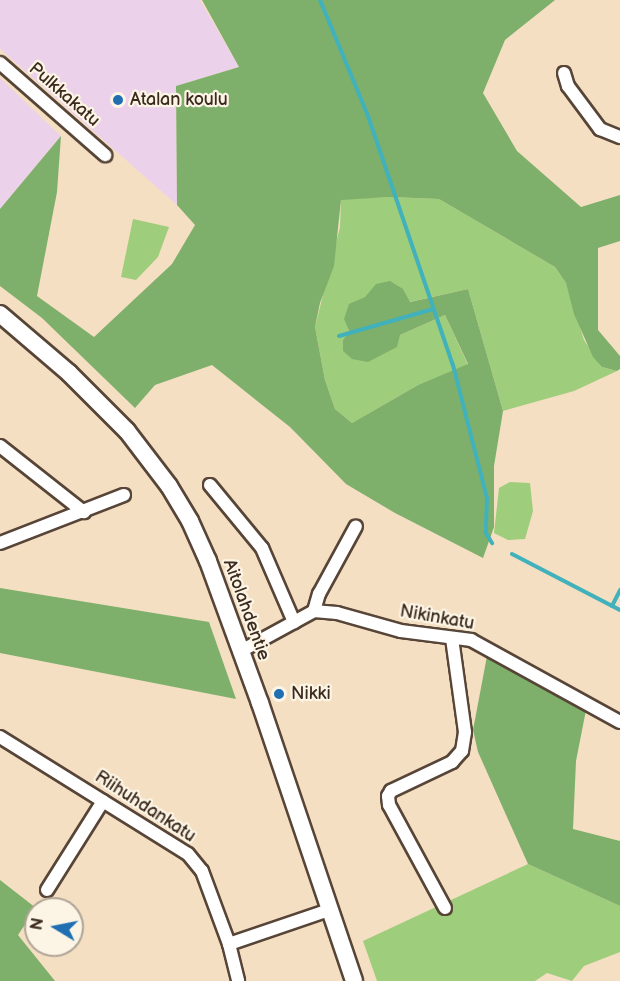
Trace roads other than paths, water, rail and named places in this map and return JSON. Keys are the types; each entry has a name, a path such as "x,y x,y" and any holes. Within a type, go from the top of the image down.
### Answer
{"main road":[{"name":"Aitolahdentie","path":"0,314 88,390 127,431 161,474 201,544 241,651 354,981"}],"street":[{"name":"Pulkkakatu","path":"0,63 105,155"},
{"path":"564,73 568,86 600,129 620,137"},
{"path":"0,446 84,512"},
{"path":"210,485 262,548 294,622"},
{"path":"0,543 124,495"},
{"path":"241,651 314,611 319,594 356,526"},
{"name":"Nikinkatu","path":"314,611 337,614 401,631 471,640 620,722"},
{"path":"445,908 389,805 388,796 391,791 452,762 462,751 465,732 452,638"},
{"name":"Riihuhdankatu","path":"0,738 188,854 202,871 229,944 238,981"},
{"path":"46,890 103,801"},
{"path":"229,944 329,910"}],"waterway":[{"path":"320,0 368,116 453,365 487,498 486,533 492,543"},
{"path":"339,336 433,309"},
{"path":"512,554 620,610"},
{"path":"612,606 620,590"}],"place":[{"name":"Atalan koulu","path":"118,100"},
{"name":"Nikki","path":"279,694"}]}
